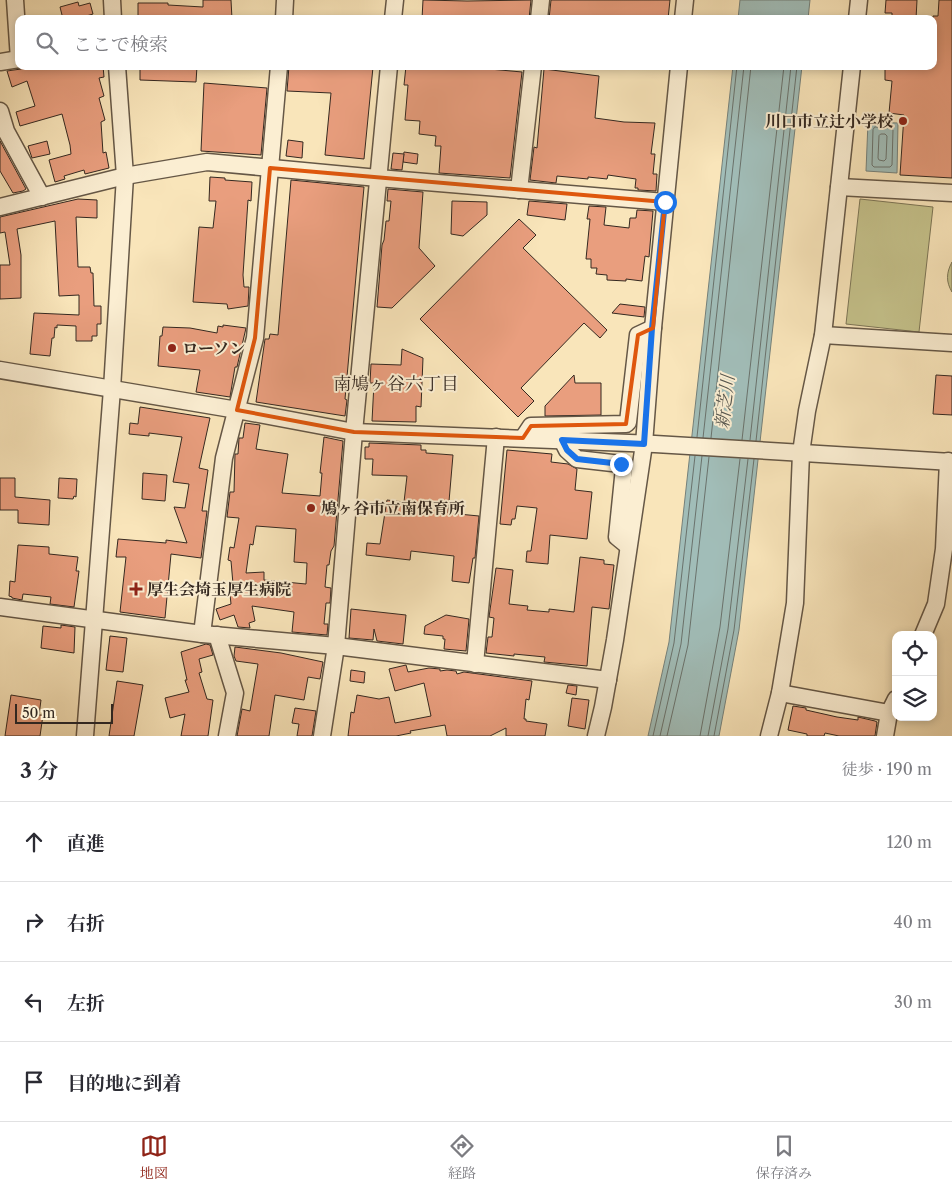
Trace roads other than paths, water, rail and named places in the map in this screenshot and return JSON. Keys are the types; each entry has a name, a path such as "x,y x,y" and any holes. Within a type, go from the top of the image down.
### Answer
{"street":[{"path":"15,0 16,15"},
{"path":"112,0 114,15"},
{"path":"284,15 285,0"},
{"path":"393,15 395,0"},
{"path":"539,15 541,0"},
{"path":"684,15 685,0"},
{"path":"857,15 859,0"},
{"path":"0,62 15,60"},
{"path":"85,736 112,389 125,176 117,70"},
{"path":"227,736 235,693 210,634 224,458 255,338 279,70"},
{"path":"322,736 336,646 354,432 389,70"},
{"path":"519,190 533,70"},
{"path":"596,736 608,680 628,546 650,444 652,328 679,70"},
{"path":"769,736 780,693 795,603 797,452 823,335 852,70"},
{"path":"0,111 6,131 42,197"},
{"path":"0,207 125,176 207,162 665,202"},
{"path":"839,187 952,193"},
{"path":"523,438 530,426 626,424 628,422 638,335 652,328"},
{"path":"823,335 952,343"},
{"path":"0,370 354,432 650,444 950,461 942,567 936,604 925,631"},
{"path":"475,664 496,437"},
{"path":"562,440 567,450 577,459 621,464 624,468 616,538 628,546"},
{"path":"0,607 210,634 336,646 608,680"},
{"path":"780,693 892,706 885,736"}],"water":[{"path":"740,0 810,0 808,15 738,15"},
{"name":"新芝川","path":"733,70 802,70 739,630 719,736 648,736 669,642"},
{"path":"868,122 898,123 897,173 866,171"}],"place":[{"name":"川口市立辻小学校","path":"903,121"},
{"name":"ローソン","path":"172,348"},
{"name":"鳩ヶ谷市立南保育所","path":"311,508"},
{"name":"厚生会埼玉厚生病院","path":"136,589"}],"district":[{"name":"南鳩ヶ谷六丁目","path":"396,384"}]}
